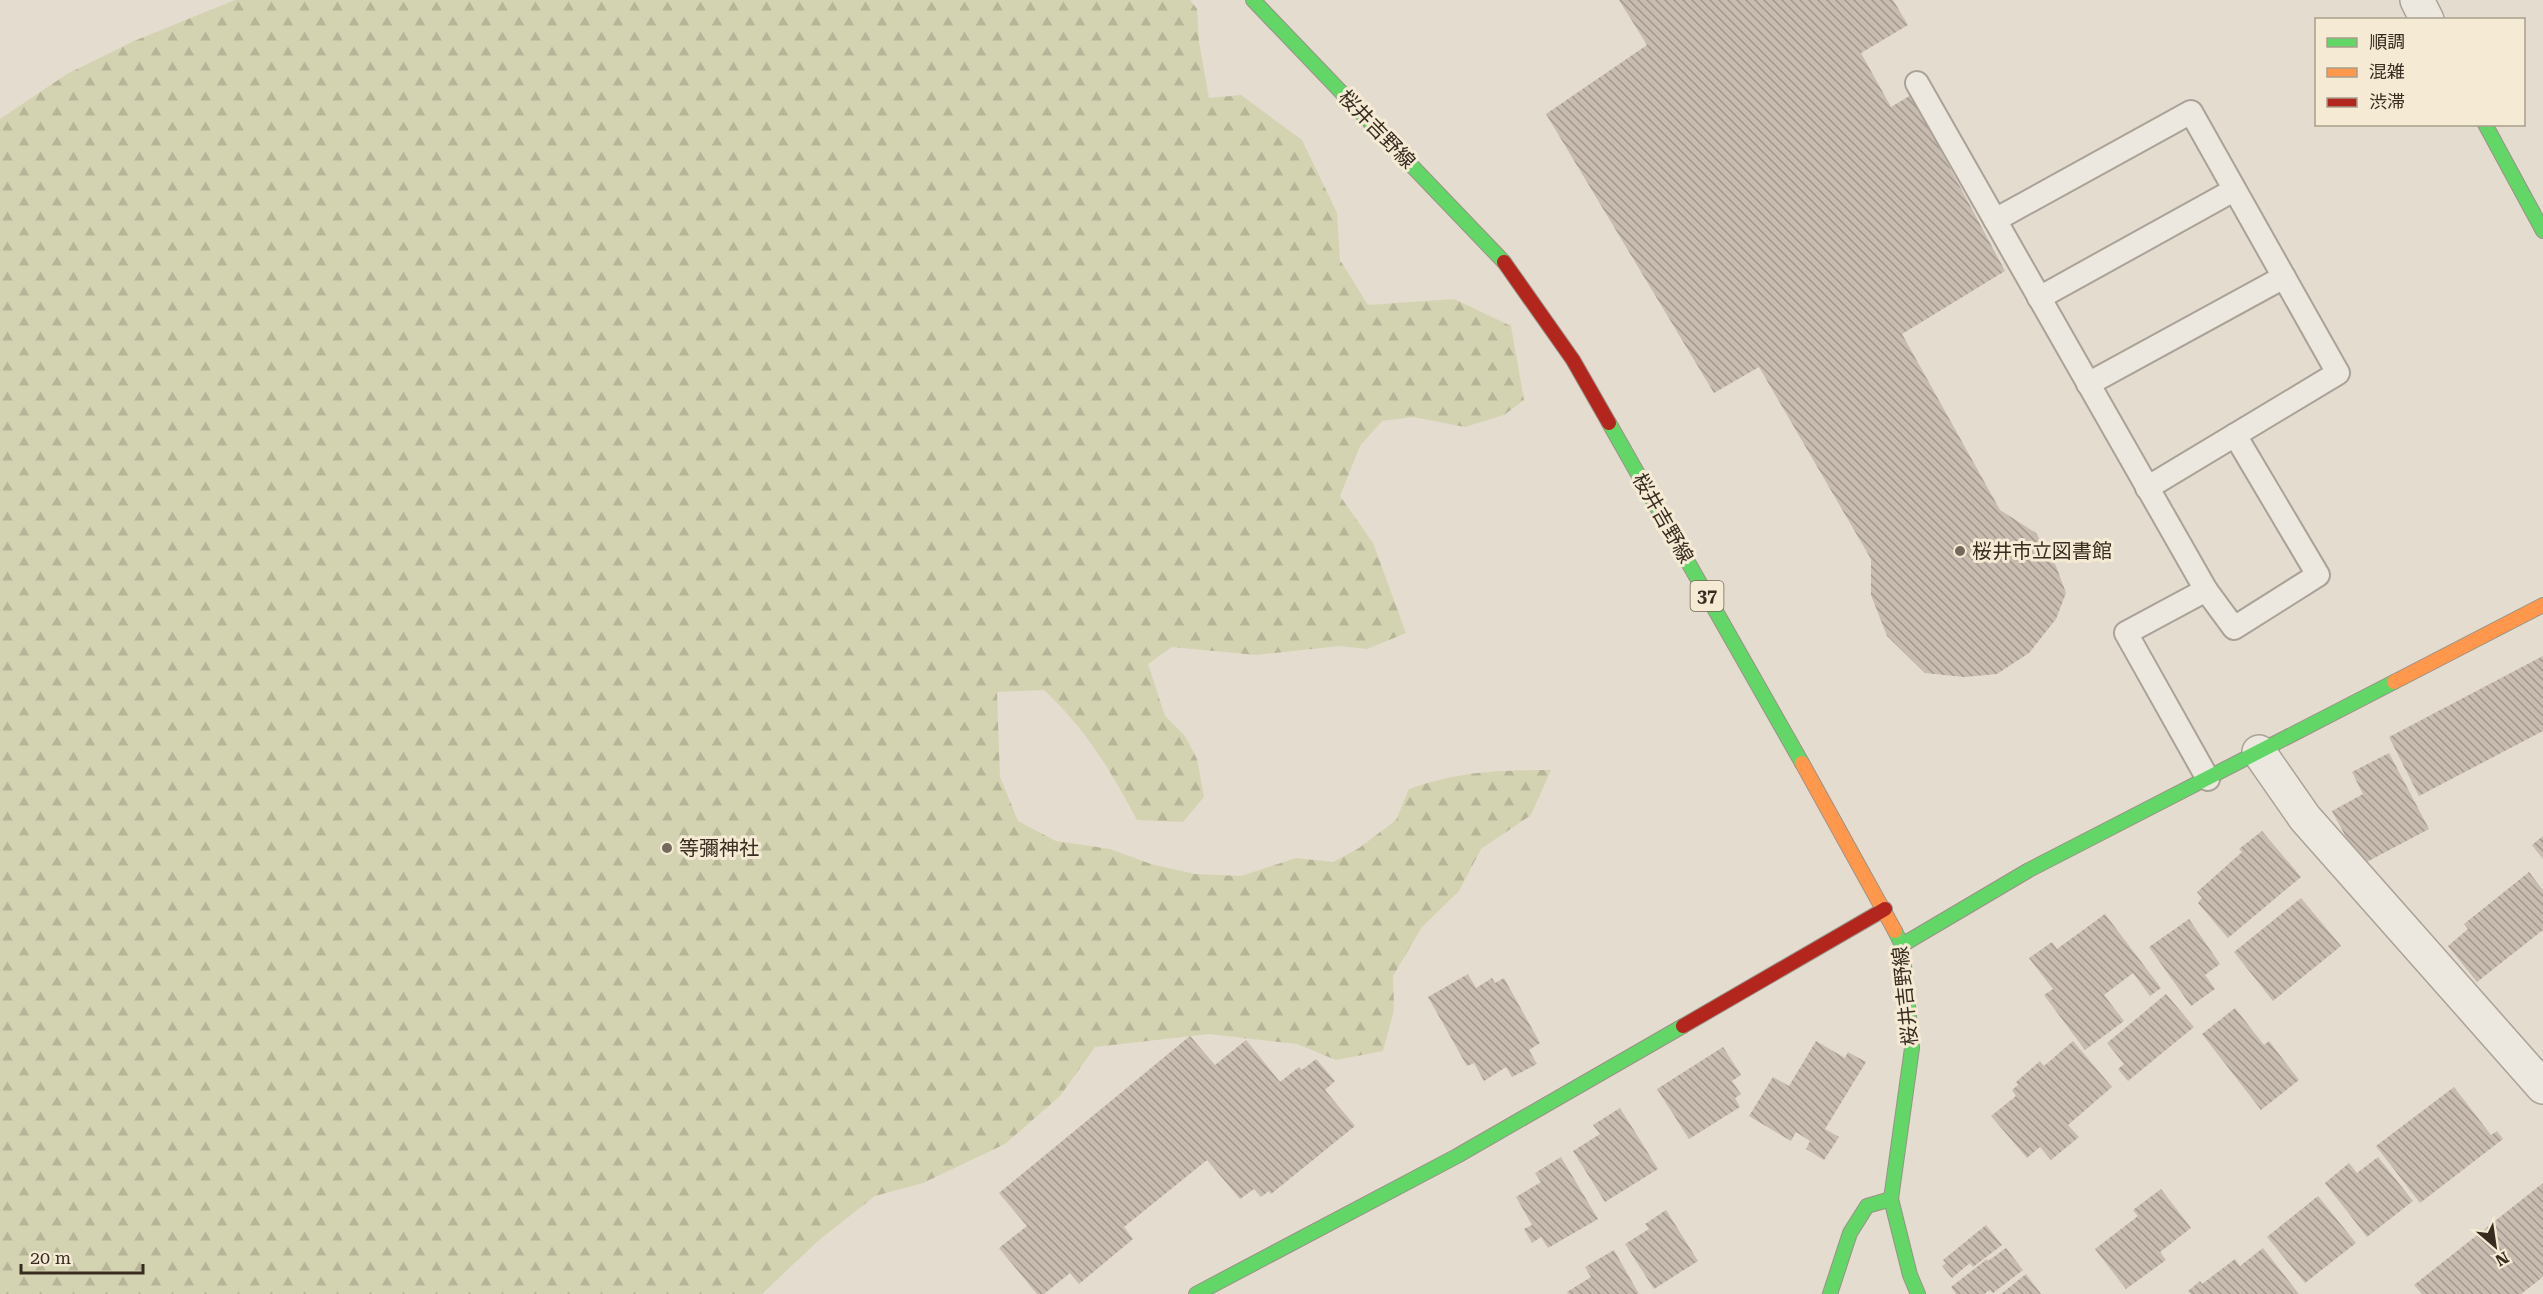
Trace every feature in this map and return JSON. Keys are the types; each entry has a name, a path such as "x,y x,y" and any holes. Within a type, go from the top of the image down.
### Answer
{"street":[{"name":"桜井吉野線","path":"1253,0 1502,259 1573,360 1885,909 1902,945 1912,1048 1891,1199 1910,1275 1918,1294"},
{"path":"2417,0 2426,18"},
{"path":"2486,126 2543,231"},
{"path":"1902,945 2029,870 2543,605"},
{"path":"2259,752 2305,818 2543,1087"},
{"path":"1196,1294 1457,1156 1885,909"},
{"path":"1830,1294 1850,1233 1867,1206 1891,1199"}],"lane":[{"path":"1917,83 2206,590 2234,628 2318,575 2235,435"},
{"path":"1995,220 2191,112 2338,373 2147,488"},
{"path":"2039,298 2234,190"},
{"path":"2088,384 2284,277"},
{"path":"2206,590 2126,633 2208,778"}],"green space":[{"path":"235,0 1190,0 1197,9 1199,42 1209,98 1241,95 1302,140 1337,213 1340,260 1368,305 1454,299 1511,326 1524,400 1504,415 1465,427 1413,417 1382,421 1360,446 1340,496 1373,543 1406,633 1367,649 1340,646 1256,655 1172,647 1148,664 1165,716 1185,736 1197,759 1204,797 1183,822 1137,820 1096,751 1073,721 1044,690 997,692 1000,777 1018,821 1056,841 1110,849 1151,864 1195,874 1241,876 1296,858 1333,862 1359,848 1396,820 1409,789 1462,775 1514,770 1551,770 1531,815 1481,849 1459,891 1422,927 1393,976 1394,1010 1383,1051 1336,1060 1297,1044 1209,1034 1095,1047 1060,1096 1005,1144 923,1183 875,1196 819,1240 762,1294 0,1294 0,119 67,74 134,41"}],"building":[{"path":"1619,0 1893,0 1908,25 1861,53 1891,107 1911,95 2005,271 1902,334 2000,510 2036,533 2056,566 2066,593 2056,619 2029,653 1997,674 1964,677 1925,673 1887,636 1871,595 1871,559 1759,367 1714,393 1546,114 1647,45"},
{"path":"2543,656 2543,731 2419,796 2389,737"},
{"path":"2389,753 2429,829 2361,865 2332,811 2363,794 2352,772"},
{"path":"2262,831 2301,877 2228,938 2198,903 2202,898 2197,892 2242,852 2239,849"},
{"path":"2543,836 2543,859 2532,845"},
{"path":"2529,872 2543,890 2543,930 2477,982 2448,946 2468,929 2464,924"},
{"path":"2301,898 2341,946 2273,1001 2234,952"},
{"path":"2105,914 2161,988 2150,996 2133,973 2104,995 2124,1021 2085,1050 2044,995 2053,989 2029,958 2052,942 2057,949"},
{"path":"2189,919 2220,964 2205,975 2215,989 2191,1006 2149,947"},
{"path":"1468,974 1476,988 1492,978 1495,983 1504,978 1540,1043 1529,1050 1537,1064 1512,1077 1506,1067 1484,1081 1474,1063 1467,1066 1428,997"},
{"path":"2166,994 2194,1027 2128,1081 2118,1069 2124,1064 2107,1043"},
{"path":"2235,1008 2264,1045 2269,1041 2299,1080 2261,1110 2202,1034"},
{"path":"1190,1036 1215,1065 1246,1040 1280,1082 1299,1067 1302,1070 1316,1059 1335,1081 1325,1090 1355,1126 1271,1194 1269,1191 1261,1197 1254,1189 1240,1199 1207,1160 1124,1227 1133,1239 1079,1284 1070,1273 1044,1294 1037,1294 999,1248 1027,1226 999,1193"},
{"path":"1816,1041 1845,1058 1848,1052 1866,1062 1825,1129 1839,1137 1824,1160 1806,1149 1810,1141 1796,1132 1791,1141 1749,1116 1773,1077 1789,1086"},
{"path":"2073,1041 2112,1087 2068,1125 2079,1137 2051,1160 2040,1147 2027,1158 1991,1116 2016,1096 2012,1090 2018,1085 2016,1082 2040,1061 2044,1066"},
{"path":"1723,1047 1741,1075 1732,1081 1741,1094 1735,1098 1740,1107 1689,1139 1657,1089"},
{"path":"2454,1087 2491,1135 2497,1131 2503,1139 2420,1203 2376,1146"},
{"path":"1620,1108 1658,1169 1605,1202 1573,1151 1600,1134 1593,1125"},
{"path":"1561,1157 1598,1219 1548,1248 1541,1237 1532,1243 1524,1229 1532,1225 1516,1197 1541,1182 1535,1173"},
{"path":"2378,1157 2413,1201 2367,1237 2325,1183 2349,1163 2357,1173"},
{"path":"2543,1183 2543,1277 2521,1294 2422,1294 2414,1285"},
{"path":"2161,1189 2191,1228 2160,1252 2166,1260 2126,1289 2095,1249 2138,1216 2133,1210"},
{"path":"2318,1196 2356,1243 2305,1283 2267,1237"},
{"path":"1666,1210 1698,1261 1654,1289 1625,1244 1649,1229 1645,1224"},
{"path":"1986,1225 2002,1245 1973,1267 1970,1263 1952,1278 1942,1266 1946,1263 1943,1260"},
{"path":"2006,1248 2023,1270 1993,1293 1990,1290 1984,1294 1956,1294 1951,1287 1987,1259 1988,1261"},
{"path":"2263,1248 2299,1294 2191,1294 2188,1291 2200,1281 2202,1284 2235,1259 2240,1266"},
{"path":"1614,1250 1639,1294 1568,1294 1567,1292 1591,1277 1585,1267"},
{"path":"2026,1274 2041,1294 2001,1294"}],"traffic: fast":[{"path":"1253,0 1504,262"},
{"path":"2486,126 2543,231"},
{"path":"1609,423 1802,763"},
{"path":"1902,945 2029,870 2394,682"},
{"path":"1895,931 1902,945 1912,1048 1891,1199 1910,1275 1918,1294"},
{"path":"1196,1294 1457,1156 1683,1026"},
{"path":"1830,1294 1850,1233 1867,1206 1891,1199"}],"traffic: slow":[{"path":"2394,682 2543,605"},
{"path":"1802,763 1895,931"}],"traffic: jam":[{"path":"1504,262 1573,360 1609,423"},
{"path":"1683,1026 1885,909"}],"place":[{"name":"桜井市立図書館","path":"1960,551"},
{"name":"等彌神社","path":"667,848"}]}
